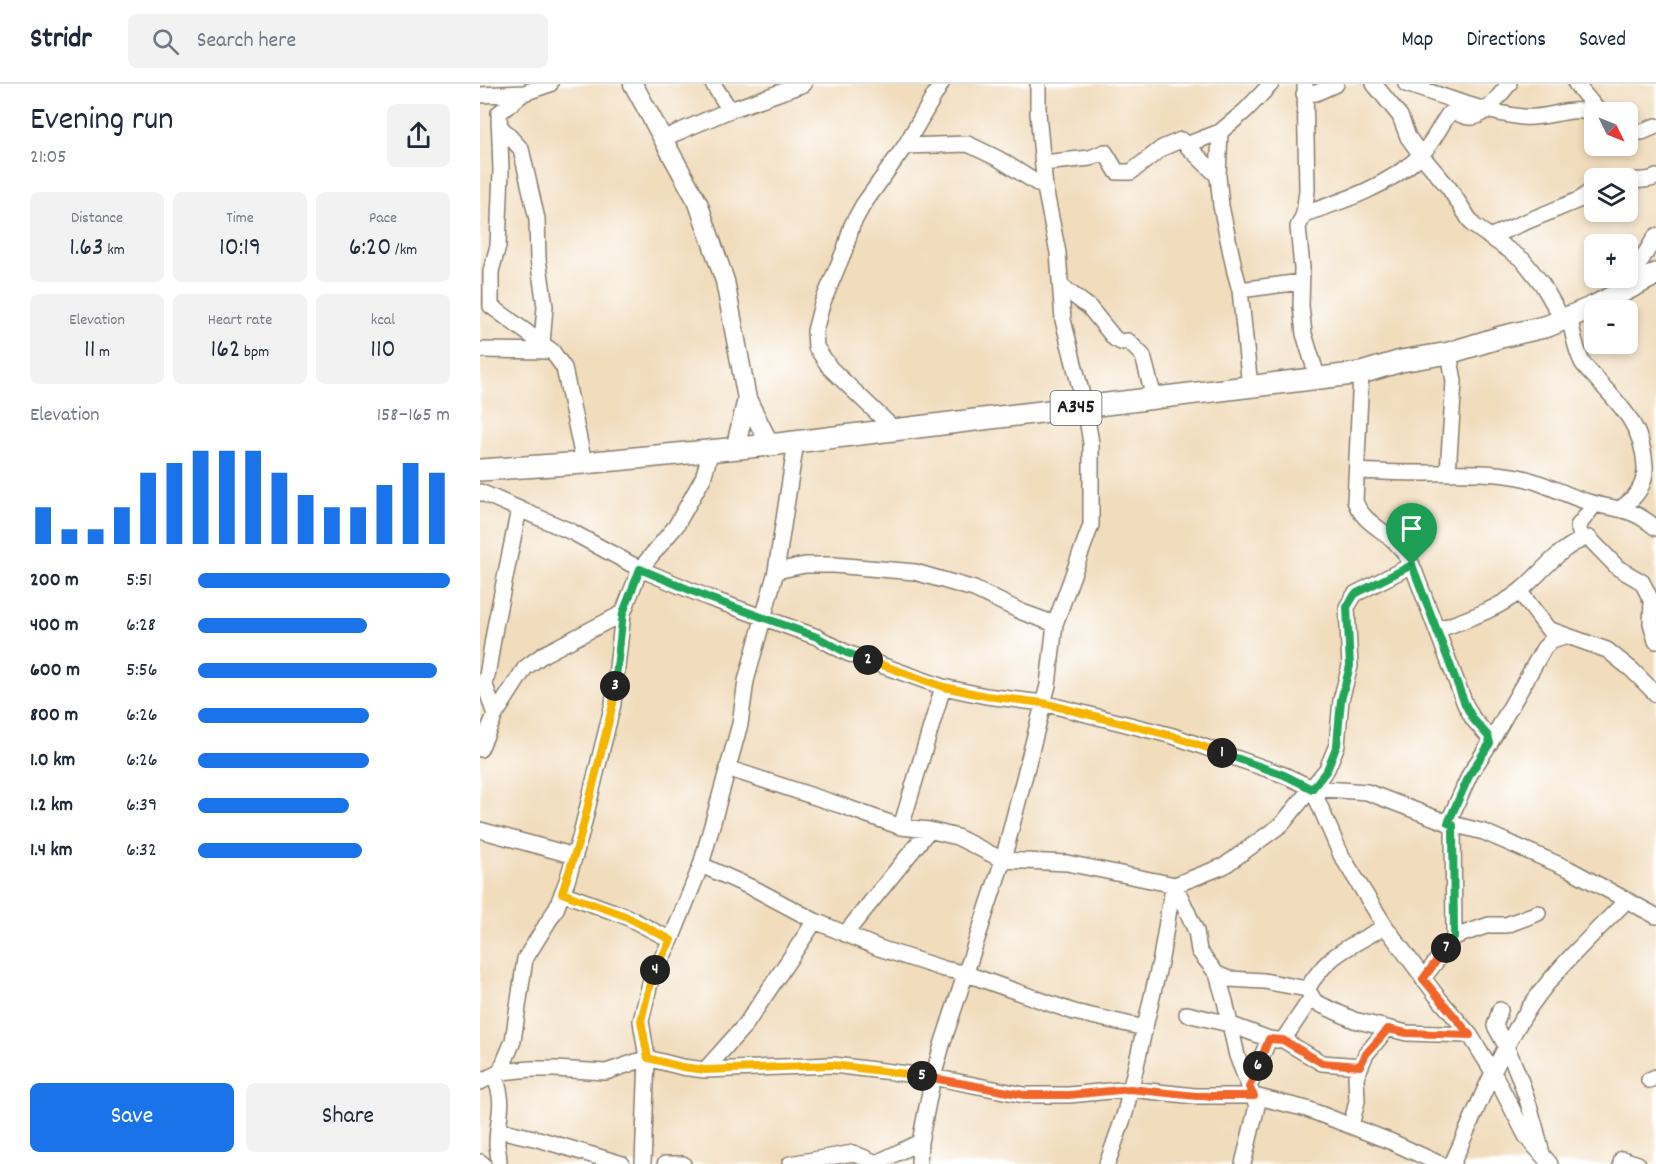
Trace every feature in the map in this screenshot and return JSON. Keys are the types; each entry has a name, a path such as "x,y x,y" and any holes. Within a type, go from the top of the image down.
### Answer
{"highway":[{"name":"A345","path":"480,470 735,449 1361,373 1401,361 1449,353 1548,326 1656,274"}],"main road":[{"path":"633,84 698,203 725,280 747,399 771,445"},
{"path":"735,449 747,399"}],"street":[{"path":"480,95 524,93 550,84"},
{"path":"713,84 730,110"},
{"path":"662,139 730,110 804,84"},
{"path":"895,430 830,368 816,347 815,331 822,304 845,249 852,225 863,205 905,147 941,84"},
{"path":"919,1164 920,1142 933,1077 964,973 1003,860 1048,685 1055,624 1091,525 1091,443 1085,407 1063,320 1058,253 1045,188 1038,113 1038,84"},
{"path":"1186,145 1220,132 1245,111 1271,84"},
{"path":"1318,379 1304,334 1298,227 1304,214 1307,155 1304,89 1316,93 1336,84"},
{"path":"1374,84 1400,116 1408,137 1449,188 1473,225 1523,260 1542,284 1566,318 1582,362 1638,429 1644,453 1646,476 1641,489 1632,501 1621,508"},
{"path":"1406,84 1486,110 1524,117 1584,110"},
{"path":"1304,214 1362,194 1389,179 1421,155 1448,115 1453,112 1476,117 1486,110 1509,84"},
{"path":"1576,84 1589,102"},
{"path":"524,93 499,113 501,171 498,246 490,271 491,306 558,357 567,376 584,463"},
{"path":"499,125 521,149 537,219 538,259 545,306 547,348"},
{"path":"1638,132 1656,126"},
{"path":"1220,132 1218,176 1221,206 1240,290 1250,387"},
{"path":"1043,163 1090,159 1105,152 1117,172 1131,171 1162,148 1181,140 1218,176"},
{"path":"905,147 968,144 999,159 1045,188"},
{"path":"1638,179 1650,180 1656,177"},
{"path":"1489,237 1584,196"},
{"path":"1622,292 1656,236"},
{"path":"1240,290 1301,282"},
{"path":"1061,286 1089,307 1115,339 1121,342 1128,341 1143,356 1154,398"},
{"path":"480,350 547,348"},
{"path":"1448,472 1454,381 1449,353"},
{"path":"1361,373 1354,493 1358,508 1362,515 1393,540 1412,565 1465,704 1473,719 1488,736 1490,743"},
{"path":"643,1164 648,1058 641,1021 651,979 671,940 701,865 740,724 746,681 776,571 796,442"},
{"path":"500,1164 497,1145 502,1108 497,1073 513,1041 525,959 556,909 575,856 613,704 623,613 640,569 676,526 703,478 711,451"},
{"path":"1645,465 1656,482"},
{"path":"1357,471 1448,472 1518,477 1542,483 1575,498 1621,508 1654,523"},
{"path":"480,492 572,532 640,569 764,619 817,637 847,653 944,687 986,696 1043,703 1173,736 1284,775 1312,789 1367,792 1451,824 1485,832 1519,846 1569,869 1656,916"},
{"path":"1582,539 1578,526 1595,504"},
{"path":"495,715 482,684 519,509"},
{"path":"1437,630 1483,612 1520,592 1551,560 1582,539 1589,538 1599,552 1618,568 1642,582 1652,603 1650,613 1656,641"},
{"path":"776,571 815,565 915,572 974,588 1022,612 1055,624"},
{"path":"727,768 901,827 929,830 957,837 1003,860 1067,863 1175,885 1224,866 1282,824 1327,770 1337,745 1341,700 1350,666 1347,607 1355,594 1412,565"},
{"path":"1520,592 1548,629 1607,650 1632,670 1656,694"},
{"path":"480,748 495,715 525,668 544,654 623,613"},
{"path":"1454,937 1451,824 1470,774 1544,648 1552,640 1565,636"},
{"path":"901,827 944,687"},
{"path":"1312,789 1341,855 1385,926 1423,979 1470,1035 1526,1136 1547,1161"},
{"path":"480,830 575,856"},
{"path":"845,934 929,830"},
{"path":"701,865 757,890 815,921 879,948 944,969 964,973 1074,1012 1145,1028"},
{"path":"1175,885 1196,931 1200,951 1217,974 1237,1056 1257,1106 1244,1164"},
{"path":"1107,1164 1119,1134 1145,1028 1175,885"},
{"path":"562,893 625,916 671,940"},
{"path":"1452,1164 1492,1072 1524,1015 1556,973 1627,900"},
{"path":"1423,979 1454,937 1489,926 1506,926 1538,913"},
{"path":"705,1070 746,1024 815,921"},
{"path":"1252,1092 1276,1040 1310,993 1318,971 1334,955 1385,926"},
{"path":"1217,974 1229,979 1264,981 1310,993 1316,1002 1354,1020 1388,1029 1407,1033 1470,1035"},
{"path":"1500,1010 1495,1026 1507,1046 1547,1161"},
{"path":"1187,1014 1229,1024 1276,1040 1322,1063 1360,1066"},
{"path":"1351,1126 1357,1101 1356,1077 1360,1066 1366,1054 1388,1029"},
{"path":"480,1082 497,1073 555,1069 606,1072 648,1058 682,1067 705,1070 833,1065 933,1077 1024,1095 1069,1095 1130,1089 1196,1096 1252,1092 1307,1109 1392,1142 1440,1164"},
{"path":"499,1130 622,1164"},
{"path":"790,1164 853,1153 876,1163 920,1142"},
{"path":"1621,1164 1622,1159 1638,1164"},
{"path":"665,1164 683,1164"}],"route":[{"path":"1412,565 1465,704 1473,719 1488,736 1490,743 1470,774 1448,823 1453,825 1454,937 1423,979 1470,1035 1407,1033 1388,1029 1366,1054 1360,1066 1322,1063 1283,1040 1269,1039 1249,1087 1254,1096 1196,1096 1130,1089 1069,1095 1024,1095 933,1077 833,1065 705,1070 682,1067 648,1058 641,1021 651,979 671,940 625,916 562,893 580,838 613,704 623,613 640,569 709,598 817,637 847,653 944,687 986,696 1043,703 1173,736 1284,775 1312,789 1327,770 1337,745 1341,700 1350,666 1347,607 1355,594 1412,565"}]}
